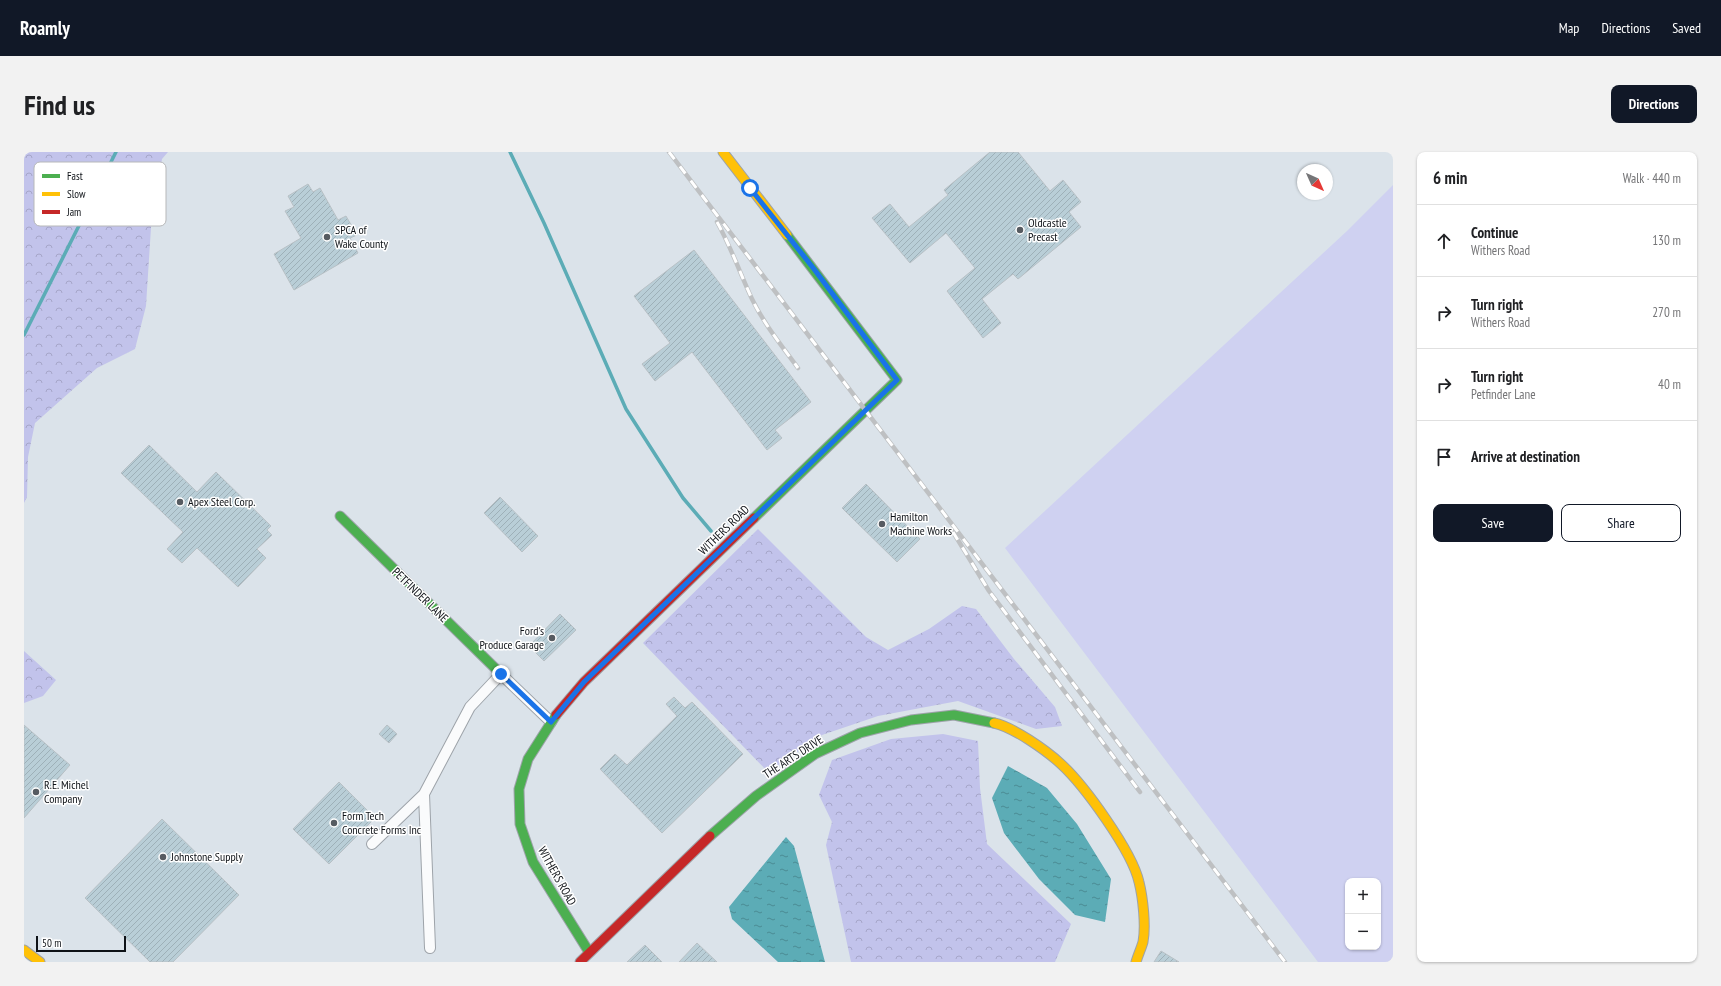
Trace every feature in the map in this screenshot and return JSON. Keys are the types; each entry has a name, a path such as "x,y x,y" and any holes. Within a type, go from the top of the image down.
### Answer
{"street":[{"name":"WITHERS ROAD","path":"589,952 533,862 520,824 520,789 528,759 551,722 584,682 897,380 814,269 723,152"},
{"name":"PETFINDER LANE","path":"340,516 551,722"},
{"path":"372,844 424,794 470,707 501,674"},
{"name":"THE ARTS DRIVE","path":"580,962 756,796 815,754 860,733 911,720 954,716 998,724 1031,741 1061,764 1090,798 1115,833 1130,859 1139,881 1144,922 1143,941 1136,962"},
{"path":"424,794 430,948"},
{"path":"24,950 40,962"}],"shaded area":[{"path":"1393,185 1393,962 1318,962 1005,548 1347,231"}],"green space":[{"path":"24,152 168,152 161,162 34,162 34,226 151,226 146,306 135,349 97,368 35,423 28,457 27,497 24,503"},
{"path":"758,529 866,637 888,650 929,629 962,606 976,609 1014,659 1055,707 1062,726 1036,729 958,701 878,716 822,735 768,772 643,643"},
{"path":"24,651 56,680 43,696 24,703"},
{"path":"943,734 978,741 980,788 987,844 1071,924 1055,962 851,962 826,845 832,822 819,795 832,760 891,739"}],"water":[{"path":"1008,766 1047,788 1077,824 1111,879 1105,922 1075,915 1039,879 1004,833 992,798"},
{"path":"786,837 794,846 825,962 778,962 732,919 729,907"}],"building":[{"name":"Oldcastle Precast","path":"990,152 1018,152 1050,191 1063,180 1081,202 1069,212 1081,227 1018,279 1013,274 982,299 1001,323 983,338 947,291 975,268 946,233 910,263 872,218 890,204 909,227 948,195 944,190"},
{"name":"SPCA of Wake County","path":"308,184 313,192 320,188 338,220 346,216 357,235 350,238 358,253 294,290 274,254 301,238 285,211 294,207 288,196"},
{"path":"694,250 811,402 775,430 782,438 767,450 692,352 655,381 642,364 670,343 634,296"},
{"name":"Apex Steel Corp.","path":"149,445 197,492 216,472 271,526 267,530 272,535 257,549 266,558 238,587 197,548 182,563 167,549 183,532 121,473"},
{"name":"Hamilton Machine Works","path":"866,484 920,539 897,562 842,508"},
{"path":"500,497 538,536 522,552 484,513"},
{"name":"Ford's Produce Garage","path":"560,614 576,630 544,661 529,646"},
{"path":"674,697 685,708 692,702 743,754 662,833 600,769 615,754 627,765 677,716 666,704"},
{"name":"R.E. Michel Company","path":"24,725 70,765 24,818"},
{"path":"387,725 397,734 389,743 379,734"},
{"name":"Form Tech Concrete Forms Inc","path":"339,782 375,818 329,864 293,829"},
{"name":"Johnstone Supply","path":"162,819 239,895 173,962 150,962 85,898"},
{"path":"697,943 717,962 679,962"},
{"path":"645,945 662,962 627,962"},
{"path":"1161,951 1179,962 1154,962"}],"waterway":[{"path":"111,162 116,152"},
{"path":"510,152 544,223 626,409 683,498 711,531"},
{"path":"24,335 79,226"}],"railway":[{"path":"669,152 1285,962"},
{"path":"717,222 757,308 798,368"},
{"path":"953,532 989,591 1140,792"}],"traffic: fast":[{"path":"754,518 897,380 787,235"},
{"path":"340,516 501,674"},
{"path":"556,715 528,759 519,789 520,824 533,862 589,952"},
{"path":"710,836 756,796 815,754 860,733 911,720 954,715 994,723"}],"traffic: slow":[{"path":"723,152 787,235"},
{"path":"994,723 1002,725 1029,740 1061,764 1094,802 1127,853 1135,869 1139,882 1144,912 1143,942 1136,962"},
{"path":"24,950 40,962"}],"traffic: jam":[{"path":"556,715 584,682 754,518"},
{"path":"580,962 710,836"}],"place":[{"name":"Oldcastle Precast","path":"1020,230"},
{"name":"SPCA of Wake County","path":"327,237"},
{"name":"Apex Steel Corp.","path":"180,502"},
{"name":"Hamilton Machine Works","path":"882,524"},
{"name":"Ford's Produce Garage","path":"552,638"},
{"name":"R.E. Michel Company","path":"36,792"},
{"name":"Form Tech Concrete Forms Inc","path":"334,823"},
{"name":"Johnstone Supply","path":"163,857"}],"route":[{"path":"501,674 551,722 584,682 897,380 814,269 750,188"}]}
